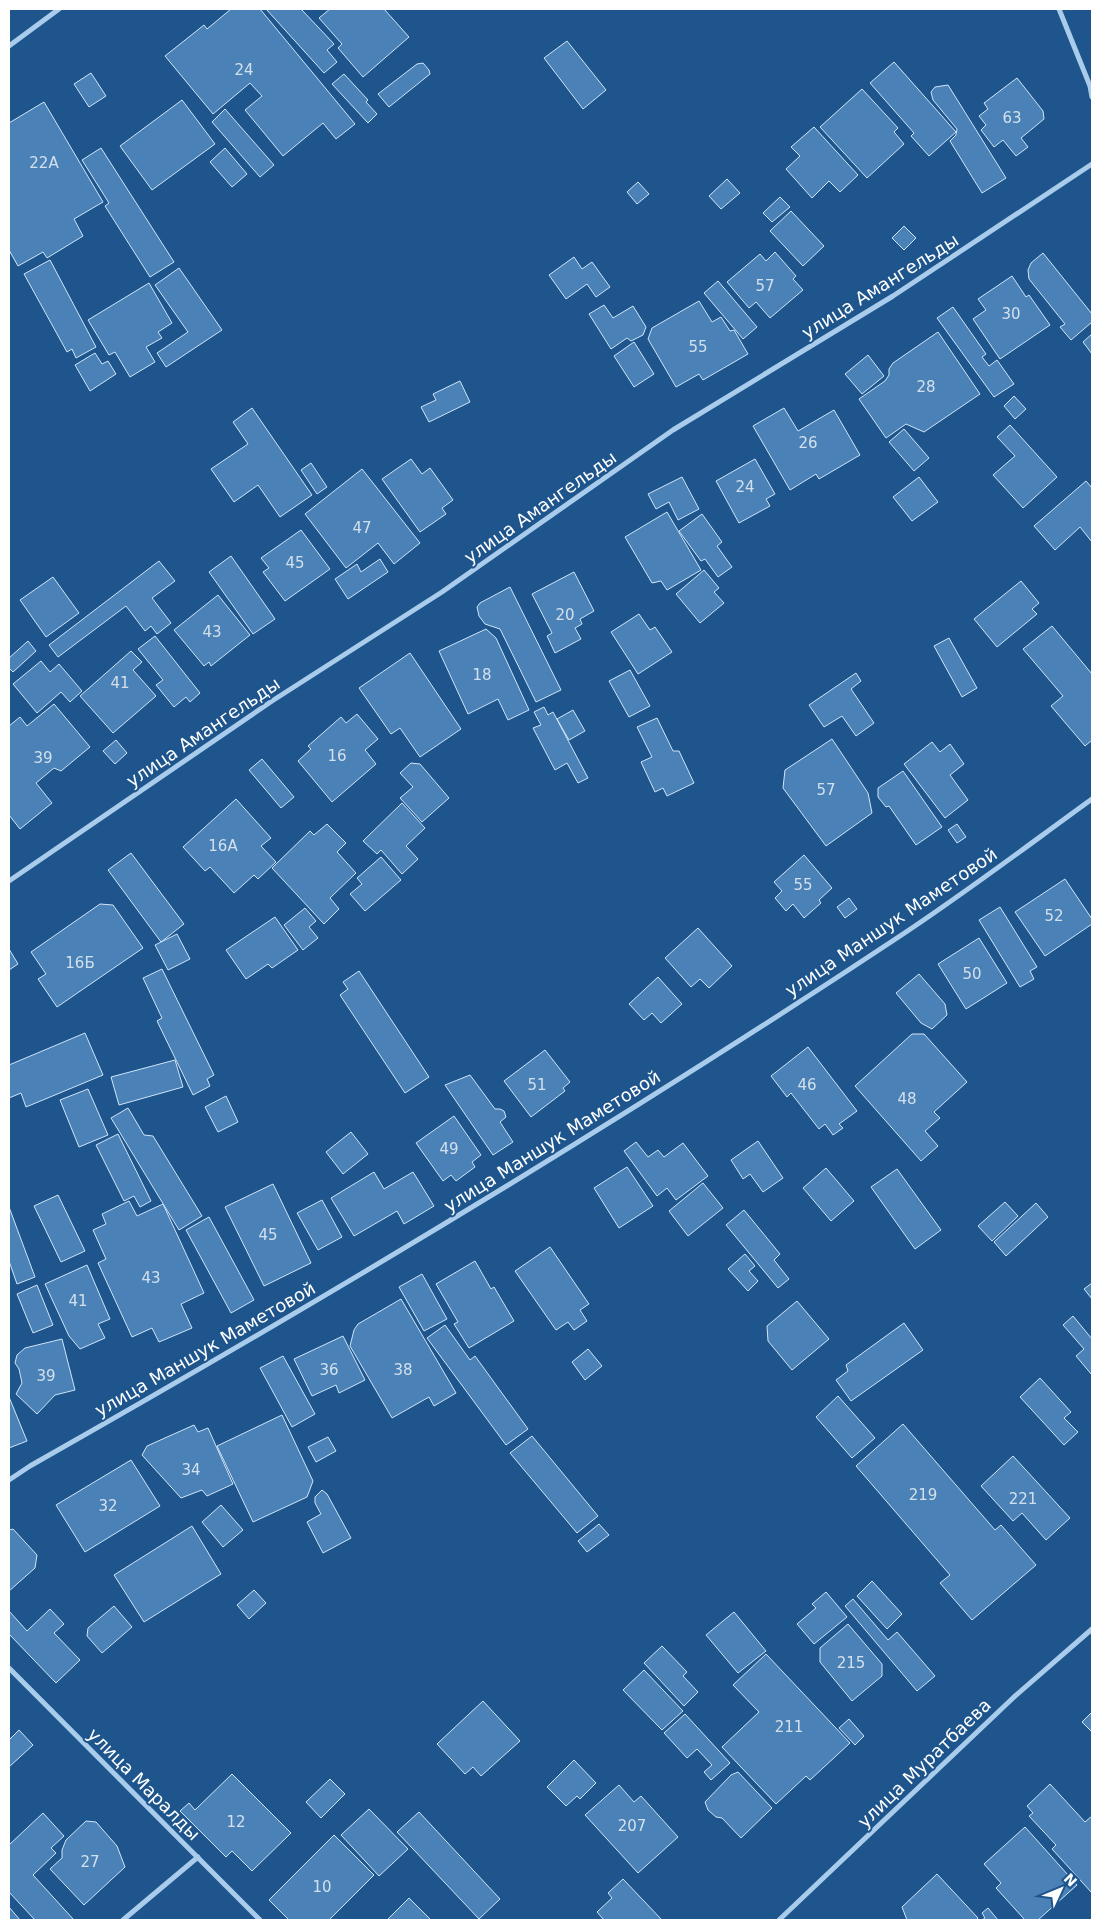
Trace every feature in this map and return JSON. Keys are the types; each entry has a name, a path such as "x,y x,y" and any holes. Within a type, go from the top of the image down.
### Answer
{"street":[{"path":"9,46 59,9"},
{"path":"1058,9 1090,86 1092,97"},
{"name":"улица Амангельды","path":"9,881 272,701 442,592 672,430 893,296 1092,164"},
{"name":"улица Маншук Маметовой","path":"9,1480 30,1466 234,1350 588,1138 900,936 1092,799"},
{"name":"улица Муратбаева","path":"779,1920 1014,1697 1092,1629"},
{"name":"улица Маралды","path":"9,1668 260,1920"},
{"path":"123,1920 198,1858"}],"building":[{"path":"231,9 260,9 355,124 336,139 323,123 283,156 245,110 262,96 250,83 213,114 165,56 204,25 207,29"},
{"path":"266,9 301,9 334,44 327,50 337,62 324,73"},
{"path":"330,9 384,9 409,37 363,77 338,48 342,44 319,18"},
{"path":"567,41 606,90 583,109 544,58"},
{"path":"894,62 956,132 929,156 911,136 914,133 870,83"},
{"path":"423,63 430,74 389,107 378,94 417,64"},
{"path":"91,73 106,96 89,107 74,84"},
{"path":"344,74 368,100 366,102 377,114 368,123 332,84"},
{"path":"1017,78 1043,111 1044,119 1021,138 1028,147 1016,156 1003,140 994,147 981,130 986,125 979,116 988,109 984,103"},
{"path":"948,85 1006,178 982,193 950,141 956,135 957,129 933,100 931,92 935,87"},
{"path":"862,89 898,128 894,132 904,144 867,178 820,127"},
{"path":"182,100 215,144 152,190 120,146"},
{"path":"44,102 103,202 74,219 83,236 47,258 43,252 18,266 9,250 9,123"},
{"path":"225,109 274,165 260,177 212,122"},
{"path":"814,127 858,175 840,192 829,181 812,198 786,169 800,156 791,147"},
{"path":"101,148 174,262 150,277 105,206 109,203 82,160"},
{"path":"225,148 247,174 232,187 210,162"},
{"path":"727,179 740,193 721,209 709,196"},
{"path":"638,182 649,194 637,204 627,192"},
{"path":"780,197 790,207 772,222 763,213"},
{"path":"791,211 824,246 803,266 770,231"},
{"path":"904,226 916,238 904,250 892,238"},
{"path":"775,252 796,276 793,279 803,290 770,318 756,302 749,308 727,282 760,254 766,261"},
{"path":"1043,253 1092,314 1092,322 1071,340 1060,327 1065,324 1029,279 1028,270 1031,263"},
{"path":"574,257 582,269 592,262 610,287 596,297 587,284 566,299 549,275"},
{"path":"50,260 96,347 76,358 72,349 67,352 24,274"},
{"path":"179,268 222,330 166,367 157,353 188,332 155,285"},
{"path":"1012,276 1026,297 1029,295 1050,325 1000,359 973,319 986,310 978,299"},
{"path":"718,281 757,327 743,339 704,293"},
{"path":"149,283 172,323 158,332 162,338 146,347 155,362 130,377 115,352 109,355 88,320"},
{"path":"699,301 712,322 721,317 730,331 734,330 748,354 703,380 699,374 676,387 648,339 652,328"},
{"path":"604,305 613,318 633,306 646,327 643,335 631,341 627,338 611,349 589,314"},
{"path":"953,307 986,354 982,357 989,366 997,360 1014,384 994,397 937,318"},
{"path":"938,332 980,394 924,432 906,424 886,438 859,399 885,381 893,363"},
{"path":"1092,334 1092,354 1083,342"},
{"path":"634,342 654,374 634,387 614,356"},
{"path":"95,353 102,364 108,361 116,374 90,391 75,365"},
{"path":"868,355 884,376 862,394 845,374"},
{"path":"460,381 470,402 429,422 421,407 436,400 433,394"},
{"path":"1014,396 1026,409 1015,419 1004,406"},
{"path":"252,408 312,495 280,517 258,485 234,502 211,469 248,444 233,422"},
{"path":"784,408 798,431 834,410 860,455 819,479 816,474 790,490 753,426"},
{"path":"1010,425 1057,477 1023,508 993,475 1015,456 997,437"},
{"path":"904,429 929,458 914,471 889,442"},
{"path":"411,459 422,474 430,468 453,500 442,508 446,514 420,532 382,479"},
{"path":"755,459 775,494 766,499 770,506 739,523 716,481"},
{"path":"311,463 327,487 317,494 301,470"},
{"path":"362,469 420,543 394,564 378,543 346,568 305,514"},
{"path":"682,477 699,509 678,520 669,502 656,509 648,494"},
{"path":"919,477 938,502 912,521 893,497"},
{"path":"1086,481 1092,488 1092,542 1080,527 1055,550 1034,526"},
{"path":"667,512 701,570 667,590 661,581 652,583 625,537"},
{"path":"702,514 722,542 717,546 732,567 718,577 705,559 701,561 679,531"},
{"path":"301,530 330,569 285,601 263,572 269,568 261,558"},
{"path":"231,556 275,619 253,634 209,572"},
{"path":"380,559 388,572 348,599 335,579 357,564 361,572"},
{"path":"159,561 175,581 152,598 171,623 157,634 151,626 145,631 126,606 58,657 49,645"},
{"path":"704,570 719,588 714,592 724,603 700,623 676,594"},
{"path":"574,572 594,611 580,619 582,624 575,628 581,639 555,653 547,636 552,633 532,594"},
{"path":"53,577 79,613 46,637 20,600"},
{"path":"1021,581 1039,603 1032,609 1037,614 997,647 974,619"},
{"path":"510,587 561,690 536,702 500,629 485,624 479,616 477,607 480,603"},
{"path":"218,595 250,635 211,666 209,662 204,666 174,630"},
{"path":"639,614 650,630 655,627 672,652 638,674 611,632"},
{"path":"1052,626 1092,674 1092,740 1085,746 1051,706 1063,696 1023,649"},
{"path":"486,629 496,638 529,710 508,720 498,699 468,714 439,651"},
{"path":"155,636 200,693 190,702 186,697 174,707 156,685 163,680 138,649"},
{"path":"949,638 977,688 962,697 934,646"},
{"path":"28,641 36,651 13,672 9,668 9,658"},
{"path":"131,651 142,662 133,670 156,696 113,733 80,696"},
{"path":"410,653 461,729 420,757 400,728 391,734 359,688"},
{"path":"41,661 50,672 59,664 82,691 70,702 61,692 37,713 13,684"},
{"path":"630,670 650,706 629,717 609,681"},
{"path":"856,673 861,681 851,689 874,723 856,736 842,716 824,727 809,705"},
{"path":"54,704 90,747 61,771 54,768 36,783 52,803 20,829 9,815 9,726 20,717 27,726"},
{"path":"544,707 548,715 553,712 588,778 578,783 567,763 555,770 533,728 541,725 534,712"},
{"path":"573,710 585,731 569,740 557,719"},
{"path":"357,714 378,739 365,750 376,764 332,802 298,761 311,749 308,746 341,717 346,723"},
{"path":"657,718 673,751 679,751 694,783 667,796 663,788 655,792 641,762 652,757 637,727"},
{"path":"832,739 868,793 872,813 826,846 783,788 785,770"},
{"path":"116,740 127,753 115,764 103,751"},
{"path":"932,742 940,752 950,744 964,764 950,775 968,800 945,818 904,764"},
{"path":"262,759 294,797 281,808 249,770"},
{"path":"411,763 420,764 449,798 422,822 400,798 413,787 400,773"},
{"path":"903,771 942,827 916,845 889,806 886,807 878,797 878,788"},
{"path":"236,799 271,838 261,846 276,862 258,879 254,875 234,893 210,867 205,871 183,847"},
{"path":"402,803 425,828 406,846 418,859 402,874 381,850 377,854 363,841"},
{"path":"327,824 346,843 337,852 356,873 330,898 339,909 324,924 272,868 310,831 314,835"},
{"path":"957,824 966,837 957,843 948,830"},
{"path":"131,853 184,924 161,942 108,870"},
{"path":"804,855 832,888 819,900 821,903 804,918 793,904 786,911 775,898 782,891 774,882"},
{"path":"381,857 401,880 365,911 350,894 362,884 357,878"},
{"path":"1065,879 1092,919 1092,924 1045,956 1015,912"},
{"path":"849,898 857,909 845,918 837,907"},
{"path":"100,904 113,905 143,948 57,1007 38,979 46,974 31,952"},
{"path":"1000,907 1037,967 1030,971 1034,979 1020,987 979,920"},
{"path":"305,908 316,921 309,927 318,938 303,950 284,925"},
{"path":"275,917 298,950 272,968 268,964 246,979 226,950"},
{"path":"698,928 732,966 709,988 700,979 691,987 665,958"},
{"path":"177,934 190,959 168,970 155,945"},
{"path":"979,938 1007,983 966,1009 938,964"},
{"path":"9,949 18,964 9,970"},
{"path":"162,969 214,1075 207,1079 210,1086 193,1095 157,1021 162,1018 143,978"},
{"path":"359,971 429,1077 405,1093 340,995 348,989 343,982"},
{"path":"919,974 945,1004 947,1015 932,1029 921,1023 896,993"},
{"path":"658,977 682,1004 661,1023 652,1013 644,1020 629,1004"},
{"path":"85,1033 103,1075 26,1107 21,1093 9,1098 9,1065"},
{"path":"912,1034 924,1034 967,1082 934,1112 940,1118 925,1131 938,1146 921,1161 855,1086"},
{"path":"808,1047 857,1111 839,1124 843,1128 833,1135 825,1124 819,1129 791,1093 787,1097 771,1076"},
{"path":"545,1050 570,1082 563,1088 565,1091 531,1117 504,1081"},
{"path":"175,1060 183,1087 119,1105 111,1077"},
{"path":"470,1075 495,1109 504,1111 506,1117 500,1122 513,1142 493,1155 445,1085"},
{"path":"88,1089 108,1135 79,1147 60,1100"},
{"path":"226,1096 238,1122 218,1132 205,1107"},
{"path":"128,1108 144,1135 153,1136 202,1216 179,1230 111,1118"},
{"path":"454,1116 481,1155 472,1162 475,1167 456,1181 451,1175 443,1181 416,1143"},
{"path":"351,1132 368,1154 343,1174 326,1152"},
{"path":"118,1134 151,1201 140,1207 134,1196 124,1201 96,1145"},
{"path":"758,1141 783,1178 763,1192 750,1174 743,1179 731,1160"},
{"path":"636,1142 648,1157 658,1150 664,1157 683,1143 708,1176 676,1200 667,1188 657,1196 624,1151"},
{"path":"627,1167 653,1206 619,1228 594,1188"},
{"path":"826,1168 854,1201 831,1221 803,1188"},
{"path":"897,1169 941,1230 915,1249 871,1187"},
{"path":"374,1172 384,1189 413,1172 434,1206 404,1224 397,1211 354,1236 331,1198"},
{"path":"703,1183 723,1208 688,1236 669,1211"},
{"path":"273,1184 311,1263 264,1286 225,1207"},
{"path":"58,1195 85,1251 61,1262 34,1206"},
{"path":"322,1200 342,1237 318,1250 297,1213"},
{"path":"129,1201 137,1216 163,1204 204,1293 181,1304 192,1328 159,1342 152,1328 132,1337 98,1263 106,1259 93,1230 106,1224 102,1214"},
{"path":"1005,1202 1018,1216 992,1241 978,1226"},
{"path":"1036,1203 1048,1217 1006,1256 994,1242"},
{"path":"9,1207 35,1277 17,1284 9,1261"},
{"path":"744,1210 780,1254 774,1260 789,1279 778,1288 726,1225"},
{"path":"209,1217 254,1300 231,1313 186,1230"},
{"path":"550,1247 589,1304 580,1310 587,1321 574,1330 568,1322 556,1330 515,1271"},
{"path":"745,1254 755,1266 749,1271 758,1281 748,1291 728,1269"},
{"path":"475,1261 491,1289 494,1287 514,1321 469,1348 454,1324 458,1322 436,1284"},
{"path":"87,1265 110,1319 98,1324 105,1338 80,1349 69,1336 45,1284"},
{"path":"422,1274 447,1319 424,1331 399,1287"},
{"path":"1092,1283 1092,1299 1084,1289"},
{"path":"37,1285 53,1325 33,1333 17,1294"},
{"path":"401,1299 456,1393 434,1406 429,1397 392,1418 350,1346 354,1330 358,1324"},
{"path":"797,1301 829,1339 792,1370 768,1341 767,1326"},
{"path":"1073,1316 1092,1339 1092,1375 1076,1356 1084,1349 1063,1325"},
{"path":"904,1323 923,1350 851,1401 836,1380 848,1371 846,1365"},
{"path":"445,1325 470,1360 475,1356 528,1429 506,1445 427,1338"},
{"path":"343,1336 365,1380 339,1393 336,1385 312,1396 294,1359"},
{"path":"62,1339 75,1390 55,1395 37,1414 16,1394 22,1383 19,1369 15,1363 17,1355 25,1348"},
{"path":"588,1349 602,1366 585,1380 572,1362"},
{"path":"283,1356 315,1414 292,1427 260,1368"},
{"path":"1040,1378 1071,1412 1064,1418 1078,1432 1064,1445 1020,1397"},
{"path":"838,1396 875,1438 852,1458 816,1417"},
{"path":"9,1397 27,1441 9,1448"},
{"path":"282,1415 313,1481 307,1497 253,1522 217,1446"},
{"path":"903,1424 995,1530 1001,1525 1036,1565 972,1620 940,1583 950,1575 856,1466"},
{"path":"194,1425 198,1432 208,1428 233,1484 207,1496 202,1490 181,1498 142,1455 147,1446"},
{"path":"532,1436 598,1516 577,1533 510,1453"},
{"path":"328,1437 336,1451 316,1462 308,1447"},
{"path":"1013,1456 1070,1518 1046,1540 1022,1513 1013,1521 981,1486"},
{"path":"131,1460 160,1506 85,1552 56,1505"},
{"path":"322,1490 327,1494 351,1538 323,1553 307,1522 321,1514 315,1503 315,1497"},
{"path":"221,1505 243,1530 223,1547 202,1522"},
{"path":"599,1524 609,1535 587,1552 578,1541"},
{"path":"192,1526 221,1574 144,1622 114,1575"},
{"path":"13,1529 37,1555 35,1568 9,1591 9,1530"},
{"path":"872,1581 902,1614 887,1629 857,1596"},
{"path":"254,1590 266,1603 249,1619 237,1605"},
{"path":"826,1592 847,1617 814,1644 797,1624 816,1608 812,1604"},
{"path":"853,1599 888,1640 897,1632 935,1676 917,1691 845,1606"},
{"path":"114,1606 132,1627 102,1653 87,1636 88,1628"},
{"path":"50,1609 64,1624 54,1633 80,1660 56,1683 9,1634 9,1611 27,1631"},
{"path":"734,1612 766,1651 738,1673 706,1635"},
{"path":"848,1624 882,1664 882,1676 852,1701 820,1662 820,1648"},
{"path":"662,1646 687,1672 683,1676 698,1692 684,1706 644,1663"},
{"path":"766,1654 850,1743 810,1780 806,1776 776,1804 722,1747 759,1712 733,1685"},
{"path":"644,1670 683,1711 662,1730 623,1690"},
{"path":"483,1701 520,1741 481,1776 473,1767 465,1774 437,1744"},
{"path":"1092,1712 1092,1732 1082,1722"},
{"path":"685,1714 730,1763 711,1780 704,1772 712,1765 697,1749 687,1758 664,1733"},
{"path":"849,1719 864,1736 855,1745 839,1728"},
{"path":"19,1730 33,1745 9,1767 9,1740"},
{"path":"574,1760 596,1783 580,1799 577,1796 566,1806 547,1787"},
{"path":"738,1772 772,1808 741,1838 722,1818 716,1817 708,1810 705,1802 731,1775"},
{"path":"232,1774 291,1833 252,1871 232,1851 226,1857 180,1811 189,1803 195,1810"},
{"path":"330,1779 345,1794 321,1818 306,1802"},
{"path":"1050,1784 1085,1822 1092,1816 1092,1893 1052,1849 1056,1845 1029,1816 1033,1813 1027,1806"},
{"path":"619,1785 634,1802 641,1796 678,1837 638,1873 585,1815"},
{"path":"369,1809 408,1849 379,1876 341,1835"},
{"path":"419,1812 500,1899 479,1919 397,1832"},
{"path":"43,1813 64,1836 51,1848 56,1853 33,1875 74,1920 35,1920 9,1892 9,1845"},
{"path":"86,1821 96,1822 117,1846 125,1867 84,1905 50,1869 62,1858 62,1850 66,1840"},
{"path":"1025,1827 1077,1885 1038,1920 1025,1920 996,1888 1001,1883 984,1864"},
{"path":"334,1835 374,1875 329,1920 289,1920 269,1900"},
{"path":"937,1874 978,1918 976,1920 907,1920 902,1907"},
{"path":"623,1879 662,1920 604,1920 597,1912 612,1898 608,1893"},
{"path":"409,1898 431,1920 387,1920"},
{"path":"9,1907 20,1920 9,1920"},
{"path":"988,1908 998,1920 982,1920 985,1918 982,1913"}]}
